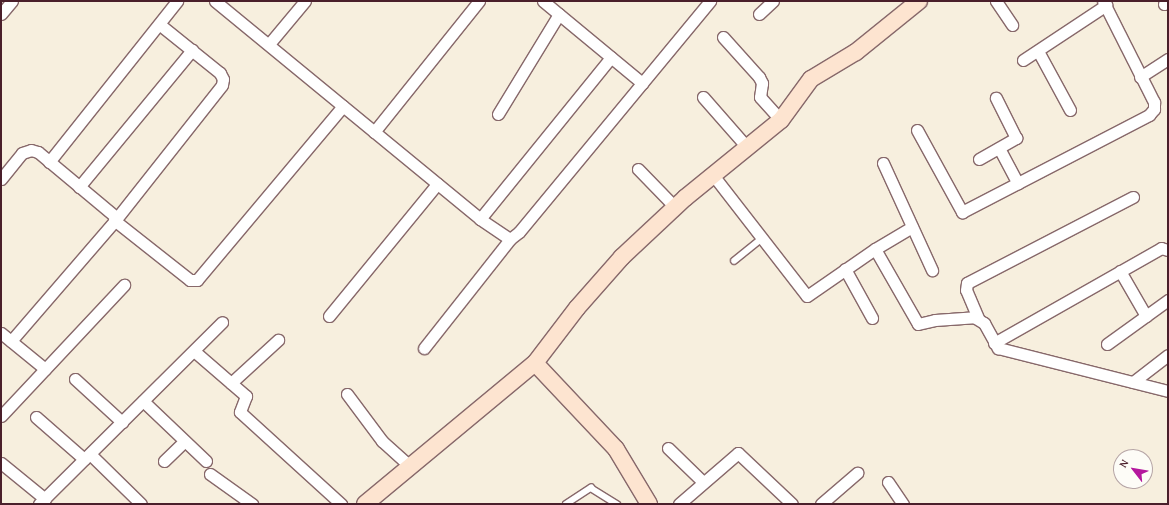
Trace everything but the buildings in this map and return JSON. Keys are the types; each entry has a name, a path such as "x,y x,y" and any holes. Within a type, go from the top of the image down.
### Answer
{"street":[{"path":"1,14 12,1"},
{"path":"49,162 177,1"},
{"path":"215,1 480,219 510,239"},
{"path":"269,44 304,1"},
{"path":"374,132 479,1"},
{"path":"543,1 558,8 611,58 642,83"},
{"path":"424,348 510,239 519,232 710,1"},
{"path":"759,14 773,1"},
{"path":"365,504 535,363 577,308 622,257 675,207 781,120 811,78 856,52 919,1"},
{"path":"996,1 1012,25"},
{"path":"918,130 962,212 1152,113 1154,102 1140,77 1104,3 1038,51 1023,60"},
{"path":"498,114 558,8"},
{"path":"12,341 116,219 222,85 220,73 159,24"},
{"path":"723,37 759,77 762,83 760,97 781,120"},
{"path":"79,187 192,50"},
{"path":"1038,51 1070,110"},
{"path":"480,219 611,58"},
{"path":"1140,77 1168,59"},
{"path":"703,98 748,147"},
{"path":"979,159 1014,140 1016,135 996,98"},
{"path":"1,178 22,153 27,150 38,152 190,280 197,280 343,106"},
{"path":"999,148 1018,183"},
{"path":"883,163 932,270"},
{"path":"638,169 675,207"},
{"path":"713,175 761,239 807,296 875,249 912,227"},
{"path":"329,316 437,184"},
{"path":"1134,197 967,283 966,290 978,318 984,323 994,343 1002,350 1168,391"},
{"path":"994,343 1161,248 1168,250"},
{"path":"875,249 895,280 918,324 960,317 978,318"},
{"path":"845,269 872,318"},
{"path":"1120,271 1146,316"},
{"path":"1,416 124,284"},
{"path":"1107,344 1168,300"},
{"path":"1,462 42,501 222,322"},
{"path":"1,333 45,369"},
{"path":"231,383 278,340"},
{"path":"194,351 247,398 240,408 240,412 341,504"},
{"path":"1133,382 1168,355"},
{"path":"535,363 616,449 649,504"},
{"path":"75,379 122,422"},
{"path":"347,394 382,441 411,467"},
{"path":"143,401 184,442 206,461"},
{"path":"36,417 87,457 141,504"},
{"path":"164,461 184,442"},
{"path":"668,448 703,482"},
{"path":"679,504 738,453 792,504"},
{"path":"821,504 858,473"},
{"path":"210,474 252,504"},
{"path":"888,482 903,504"}],"lane":[{"path":"734,261 761,239"},
{"path":"566,504 591,488 617,504"}]}
